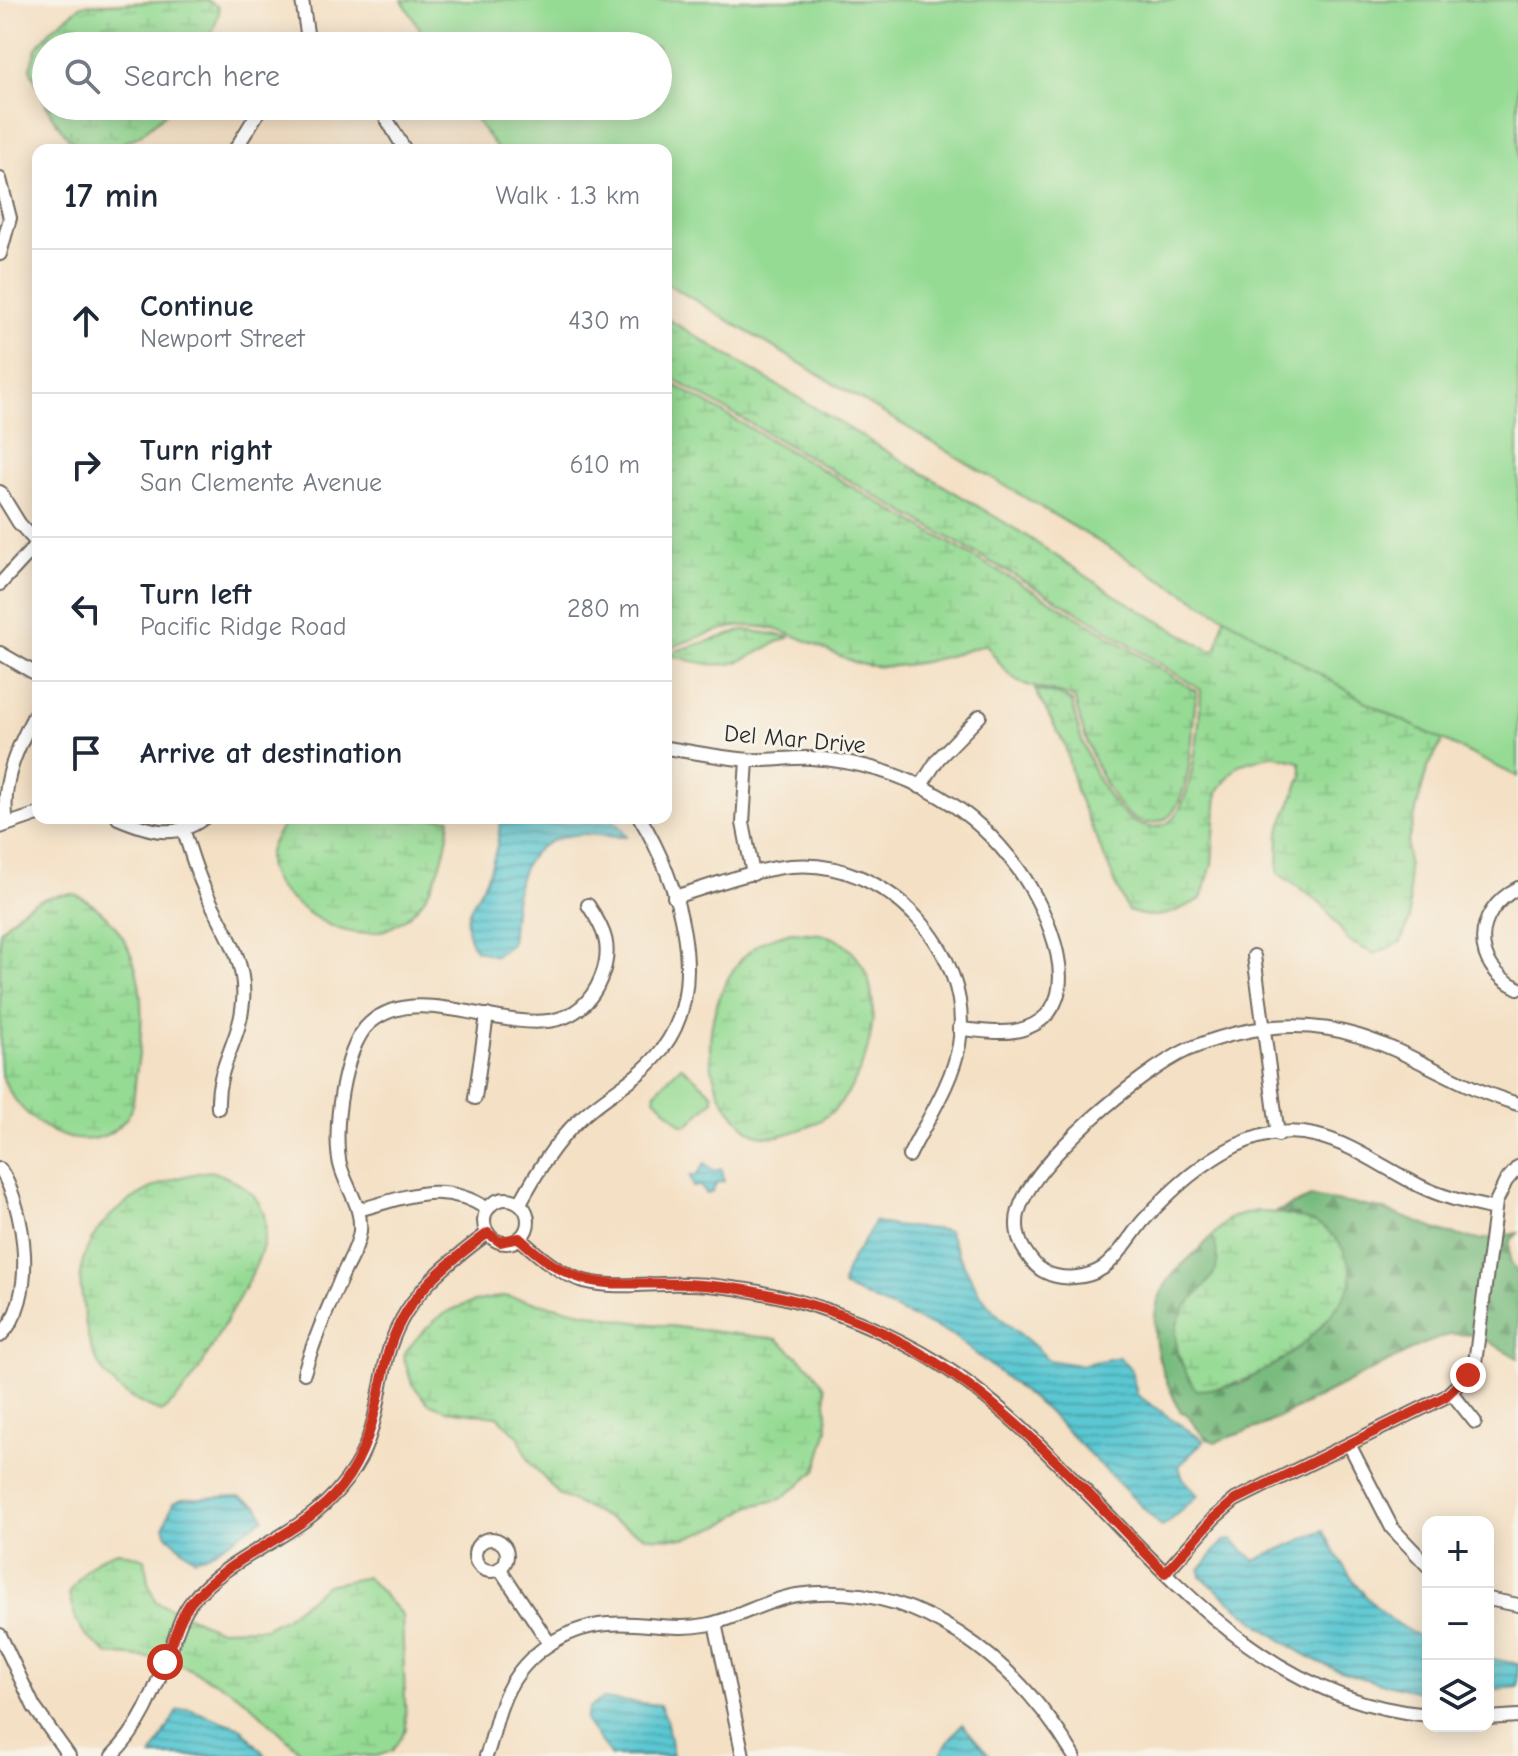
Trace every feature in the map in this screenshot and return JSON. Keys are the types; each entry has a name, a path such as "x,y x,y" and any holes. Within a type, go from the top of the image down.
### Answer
{"street":[{"path":"302,0 307,32"},
{"path":"239,144 253,120"},
{"path":"386,120 398,144"},
{"path":"0,179 10,218 0,254"},
{"path":"0,492 32,537"},
{"path":"0,584 32,550"},
{"path":"0,653 32,672"},
{"path":"920,787 938,759 980,716"},
{"path":"32,720 5,773 1,793 4,826 32,816"},
{"name":"Del Mar Drive","path":"672,749 747,760 809,758 872,767 939,796 981,827 1019,871 1042,908 1059,960 1058,996 1040,1020 1026,1028 1004,1032 959,1029"},
{"path":"747,760 743,823 753,874"},
{"path":"136,824 162,833 193,824"},
{"path":"520,1203 556,1144 581,1118 640,1072 672,1034 684,1004 684,943 674,897 662,860 643,824"},
{"path":"183,829 203,886 235,945 244,974 243,1004 235,1038 217,1082 218,1108"},
{"path":"674,897 753,874 792,866 817,867 865,880 890,894 930,932 946,960 955,987 959,1045 947,1080 909,1156"},
{"path":"1518,888 1491,910 1482,937 1495,973 1518,988"},
{"path":"304,1373 314,1341 360,1234 358,1210 338,1155 350,1053 358,1038 369,1023 395,1009 419,1005 537,1022 568,1016 588,999 601,979 609,943 588,905"},
{"path":"1254,956 1278,1135"},
{"path":"475,1098 487,1015"},
{"path":"1495,1209 1448,1199 1361,1150 1332,1139 1278,1135 1256,1138 1222,1154 1164,1199 1101,1269 1079,1276 1044,1272 1022,1247 1017,1229 1018,1211 1026,1193 1059,1152 1140,1079 1188,1050 1240,1032 1310,1027 1355,1034 1406,1052 1470,1089 1518,1104"},
{"path":"1165,1573 1214,1518 1235,1500 1451,1392 1468,1375 1480,1345 1495,1209 1506,1181 1518,1167"},
{"path":"0,1169 16,1199 24,1239 17,1314 0,1336"},
{"path":"358,1210 438,1190 467,1195 488,1209"},
{"path":"500,1199 520,1203 529,1218 525,1233 519,1238 500,1242 488,1233 484,1223 488,1209 500,1199"},
{"path":"112,1756 132,1733 150,1704 192,1601 224,1574 308,1520 356,1467 375,1419 391,1345 416,1295 435,1274 488,1233"},
{"path":"519,1238 540,1257 582,1281 610,1286 687,1284 746,1290 825,1309 920,1352 990,1398 1226,1631 1288,1672 1344,1697 1422,1714"},
{"path":"1079,1276 1081,1292"},
{"path":"1451,1392 1475,1422"},
{"path":"1349,1444 1392,1528 1422,1560"},
{"path":"500,1569 550,1644"},
{"path":"486,1756 507,1690 532,1656 550,1644 607,1624 694,1627 715,1623 776,1600 820,1593 864,1593 911,1606 960,1634 1025,1689 1058,1729 1074,1756"},
{"path":"1494,1600 1518,1605"},
{"path":"715,1623 743,1756"},
{"path":"0,1635 34,1707 69,1756"},
{"path":"1494,1718 1518,1716"}],"green space":[{"path":"208,0 218,7 213,32 49,32 82,5"},
{"path":"402,0 1518,0 1518,777 1377,708 672,287 672,144 494,144 476,120 672,120 672,32 421,32"},
{"path":"55,120 158,120 139,136 121,144 78,144 69,139"},
{"path":"672,322 1022,533 1113,594 1211,651 1217,649 1228,599 1446,735 1427,769 1407,845 1410,919 1401,942 1374,954 1349,941 1322,904 1278,873 1279,831 1302,776 1300,762 1272,755 1238,765 1217,792 1212,865 1201,899 1164,915 1147,916 1127,910 1076,791 1065,745 1035,690 1059,695 1072,702 1088,756 1108,795 1133,821 1151,827 1163,825 1172,819 1182,805 1191,774 1201,690 1090,619 672,378"},
{"path":"672,383 1089,623 1197,692 1185,785 1180,799 1166,818 1157,822 1141,822 1127,813 1102,778 1084,734 1075,699 1015,679 986,644 921,662 885,666 854,662 800,638 758,626 714,632 672,647"},
{"path":"745,630 791,637 731,664 703,663 672,655 672,652"},
{"path":"284,824 449,824 445,850 435,879 421,903 402,921 381,931 356,933 328,924 282,892 274,881 268,861 278,832"},
{"path":"75,894 98,909 116,928 129,949 141,996 140,1048 130,1111 124,1121 107,1134 89,1139 70,1138 35,1120 20,1106 1,1072 0,931 33,903 51,896"},
{"path":"791,932 828,936 856,956 867,976 872,999 872,1023 860,1071 835,1109 818,1122 799,1130 780,1136 762,1136 742,1124 720,1094 712,1065 712,1027 723,989 743,957 761,943"},
{"path":"681,1066 713,1094 713,1100 688,1125 682,1125 655,1098 655,1092"},
{"path":"211,1171 239,1184 257,1199 265,1217 265,1236 250,1278 205,1360 182,1394 161,1412 144,1405 116,1386 97,1362 87,1331 80,1284 81,1269 98,1230 130,1200 169,1181"},
{"path":"1311,1197 1382,1209 1446,1233 1479,1240 1518,1233 1510,1241 1510,1260 1518,1274 1518,1358 1477,1335 1451,1334 1421,1345 1262,1426 1215,1442 1205,1438 1181,1412 1161,1364 1155,1330 1155,1313 1160,1297 1173,1275 1212,1236 1221,1254 1218,1268 1201,1291 1176,1353 1196,1390 1241,1384 1274,1363 1324,1324 1352,1283 1297,1215 1274,1213"},
{"path":"1256,1211 1307,1220 1333,1235 1349,1263 1352,1283 1324,1323 1287,1356 1243,1380 1196,1390 1180,1357 1176,1332 1181,1314 1214,1274 1218,1258 1212,1236 1230,1218"},
{"path":"504,1296 628,1321 777,1339 810,1367 825,1387 828,1429 816,1471 781,1499 751,1506 722,1525 686,1538 647,1537 559,1495 528,1460 519,1437 498,1416 446,1410 428,1403 412,1384 403,1355 425,1329 446,1313 471,1303"},
{"path":"118,1551 145,1559 148,1582 156,1602 217,1629 265,1628 284,1618 327,1585 367,1577 402,1615 406,1729 392,1751 377,1756 305,1756 248,1702 224,1686 171,1660 108,1654 86,1636 75,1618 69,1594 89,1567"}],"water":[{"path":"499,824 617,824 627,836 584,834 561,837 531,856 518,886 511,944 495,956 475,950 469,938 467,919 493,861"},
{"path":"705,1163 713,1171 722,1169 724,1181 716,1183 712,1192 707,1194 700,1186 693,1187 690,1176 697,1175"},
{"path":"874,1221 893,1226 948,1231 981,1295 1002,1319 1048,1360 1079,1365 1119,1357 1131,1369 1137,1395 1204,1441 1179,1466 1182,1477 1198,1496 1162,1527 1046,1410 951,1334 843,1287 847,1268"},
{"path":"239,1496 257,1505 264,1518 208,1555 194,1559 167,1535 164,1526 173,1503 182,1499"},
{"path":"1323,1530 1342,1564 1365,1595 1393,1621 1422,1637 1422,1692 1356,1676 1315,1660 1255,1621 1201,1576 1200,1569 1224,1541 1233,1540 1254,1561"},
{"path":"1494,1659 1518,1664 1518,1687 1494,1689"},
{"path":"602,1699 660,1705 666,1718 673,1756 611,1756 585,1720 589,1708"},
{"path":"189,1709 241,1728 266,1756 152,1756 177,1711"},
{"path":"962,1724 990,1756 942,1756 942,1750"}],"route":[{"path":"165,1662 192,1601 224,1574 308,1520 327,1503 356,1467 375,1419 395,1333 416,1295 435,1274 488,1233 500,1242 508,1243 519,1238 540,1257 582,1281 610,1286 687,1284 746,1290 825,1309 920,1352 990,1398 1165,1573 1202,1530 1235,1500 1445,1397 1468,1375"}]}
